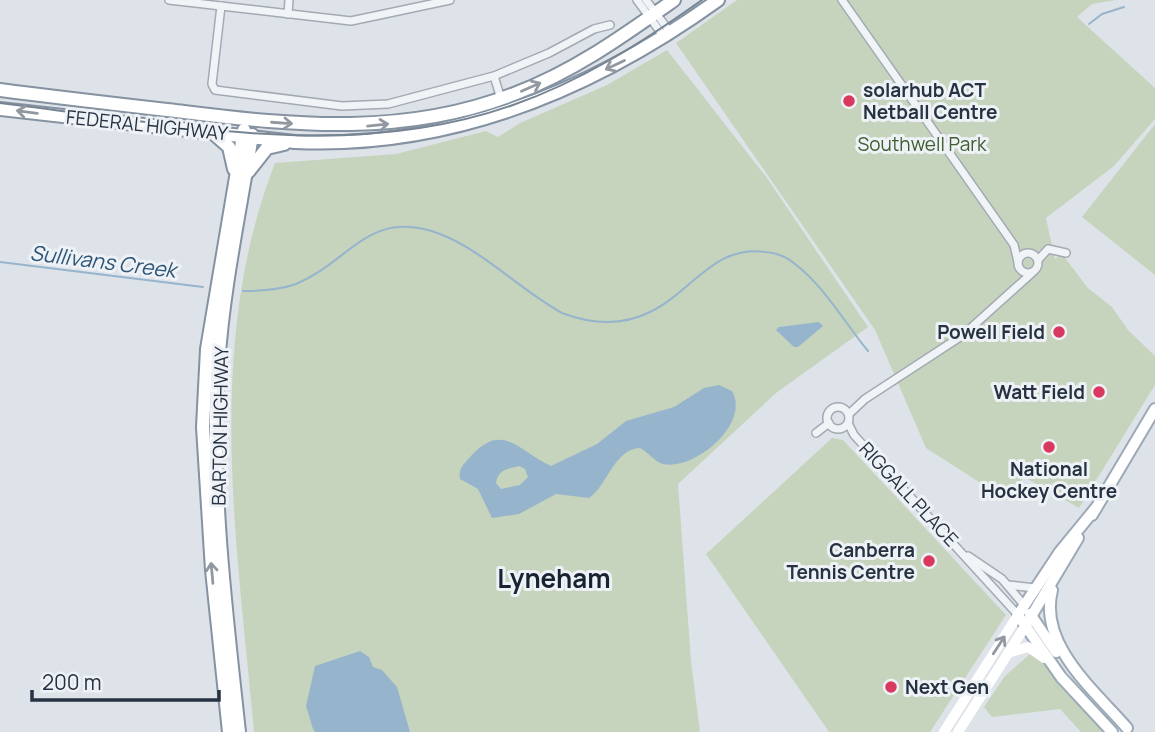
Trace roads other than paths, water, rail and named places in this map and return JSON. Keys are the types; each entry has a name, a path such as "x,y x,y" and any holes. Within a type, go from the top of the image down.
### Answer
{"highway":[{"name":"FEDERAL HIGHWAY","path":"0,90 250,120 366,126 431,118 501,100 561,73 674,0"},
{"path":"212,133 229,147 241,176 267,148 295,142 344,143 397,138 487,119 550,97 633,57 718,0"},
{"name":"FEDERAL HIGHWAY","path":"0,108 295,142"},
{"name":"BARTON HIGHWAY","path":"239,732 215,476 222,327 250,120"},
{"name":"BARTON HIGHWAY","path":"229,732 212,570 203,427 207,349 241,176"}],"main road":[{"path":"958,732 1029,621 1155,409"},
{"path":"944,732 1035,588 1095,509"},
{"path":"1055,578 1048,614 1056,640 1129,730"},
{"path":"1021,610 1085,688 1129,730"},
{"path":"1029,621 1061,677"},
{"path":"1008,653 1022,648 1033,649 1112,732"}],"street":[{"path":"169,0 351,21 450,0"},
{"path":"288,14 289,0"},
{"path":"637,0 668,35"},
{"path":"646,0 652,15"},
{"path":"842,0 1014,245 1020,266 1032,273"},
{"path":"222,6 212,84 215,90 342,106 388,104 494,76 550,53 599,27 610,25"},
{"path":"494,76 501,100"},
{"path":"1014,245 1038,260"},
{"path":"840,429 847,415 865,399 954,342 1013,291 1038,267 1038,260 1046,249"},
{"path":"1013,291 1023,255 1046,249 1066,253"},
{"path":"816,433 829,423 831,411 847,415"},
{"name":"RIGGALL PLACE","path":"847,415 854,435 964,554 1021,610"},
{"name":"RIGGALL PLACE","path":"829,423 854,435"},
{"name":"RIGGALL PLACE","path":"964,554 1008,584 1035,588"},
{"name":"RIGGALL PLACE","path":"1008,584 1021,610"}],"water":[{"path":"819,322 823,326 798,347 794,347 776,330 779,327"},
{"path":"719,385 732,391 736,404 734,417 716,442 703,453 676,464 660,463 640,448 631,450 617,461 589,498 556,494 519,514 492,518 478,489 460,479 464,464 482,446 493,441 512,443 551,466 597,444 626,421 674,407 704,388","holes":["519,466 525,469 528,477 520,485 501,489 496,483 504,471"]},
{"path":"360,651 369,657 373,667 382,670 397,687 410,732 315,732 313,729 306,706 315,666"}],"waterway":[{"name":"Sullivans Creek","path":"1089,24 1102,14 1124,7"},
{"name":"Sullivans Creek","path":"243,291 270,290 296,284 377,232 395,227 416,227 440,234 472,250 562,313 606,322 629,320 650,312 718,262 732,255 748,251 766,252 785,257 806,273 868,351"},
{"name":"Sullivans Creek","path":"0,262 203,287"}],"tram line":[{"path":"0,103 258,134 323,136 387,132 450,123 513,105 588,72 657,31 702,0"}],"place":[{"name":"solarhub ACT Netball Centre","path":"849,101"},
{"name":"Powell Field","path":"1059,332"},
{"name":"Watt Field","path":"1099,392"},
{"name":"National Hockey Centre","path":"1049,447"},
{"name":"Canberra Tennis Centre","path":"929,561"},
{"name":"Next Gen","path":"891,687"}],"district":[{"name":"Lyneham","path":"554,578"}],"park label":[{"name":"Southwell Park","path":"922,144"}]}
